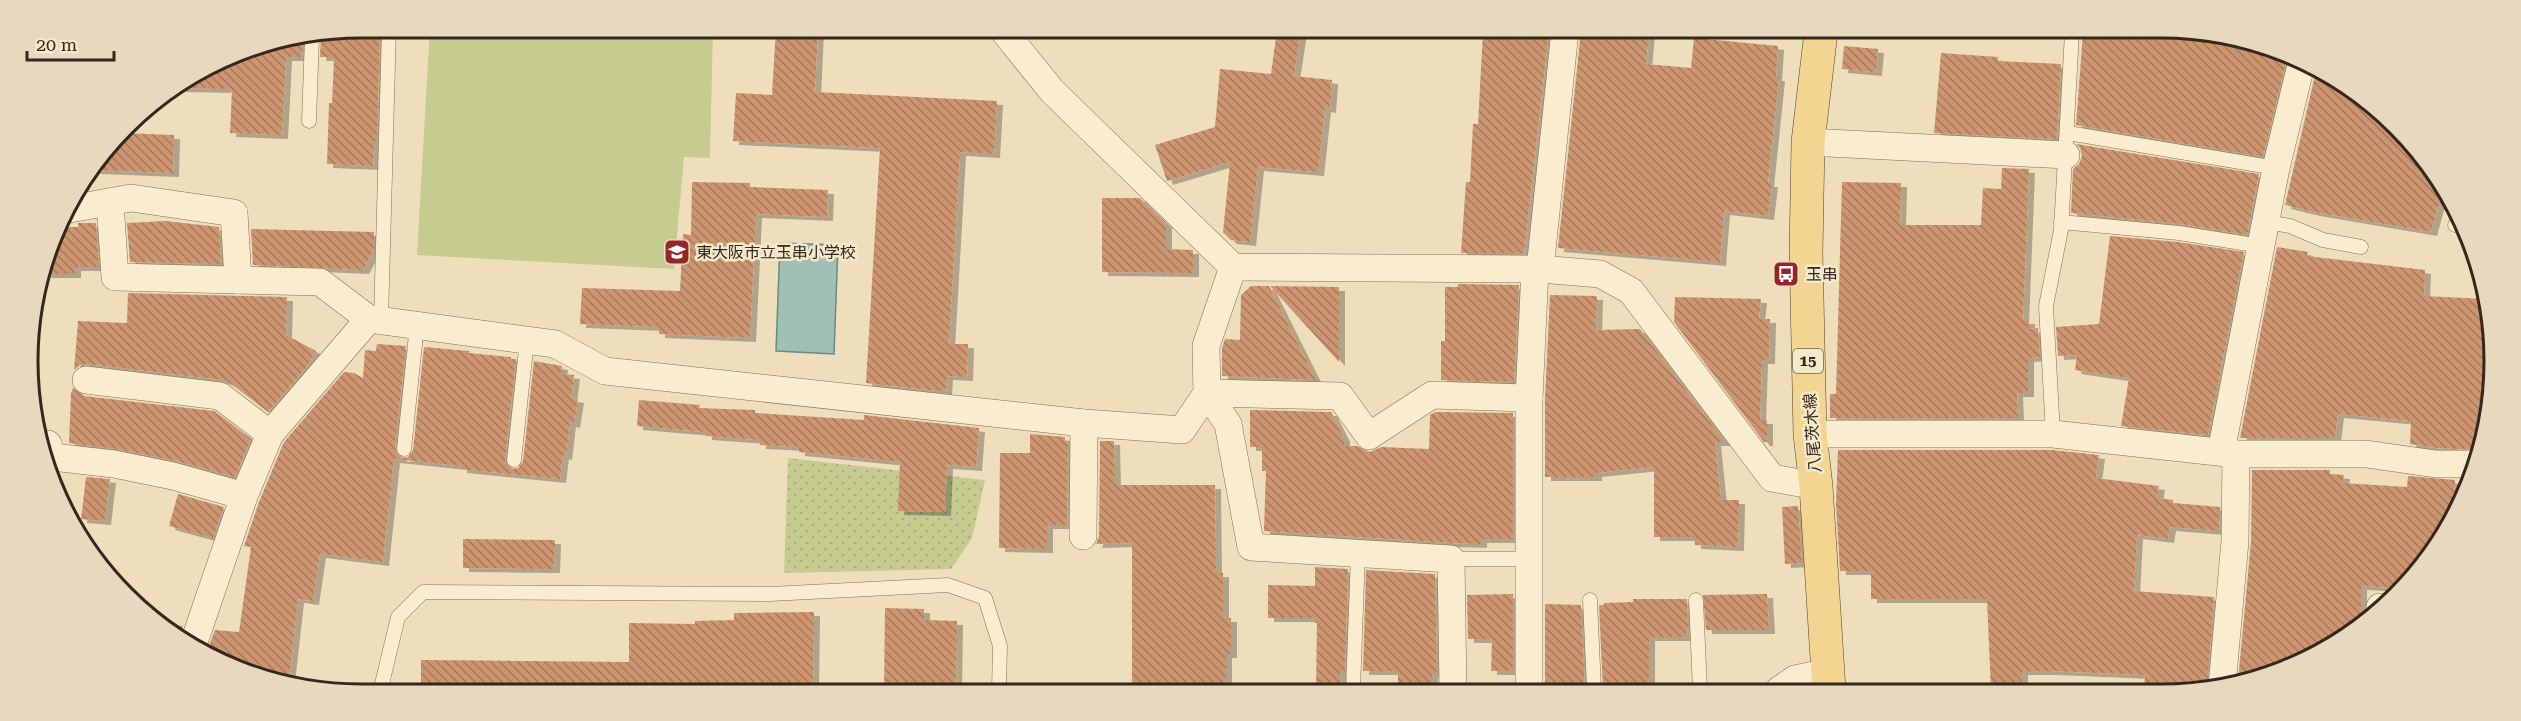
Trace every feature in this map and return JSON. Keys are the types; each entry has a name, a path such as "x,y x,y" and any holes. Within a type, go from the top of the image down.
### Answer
{"main road":[{"name":"八尾茨木線","path":"1820,38 1808,142 1806,252 1810,434 1816,486 1828,681"}],"street":[{"path":"1009,38 1052,91 1233,267 1538,269 1600,274 1632,291 1772,478 1816,486"},
{"path":"1529,684 1529,398 1538,269 1564,38"},
{"path":"2223,677 2235,541 2229,453 2276,168 2300,70"},
{"path":"1808,142 2067,144"},
{"path":"76,208 131,198 234,213 238,280"},
{"path":"110,202 115,277 320,282 375,319 555,344 605,371 1084,423 1182,430 1207,393"},
{"path":"1233,267 1206,346 1207,393 1228,424 1251,547 1451,559 1453,684"},
{"path":"195,638 244,496 270,434 375,319"},
{"path":"86,380 220,396 270,434"},
{"path":"1207,393 1340,396 1369,436 1432,395 1529,398"},
{"path":"1083,536 1084,423"},
{"path":"1810,434 2053,434 2229,453 2366,454 2436,464 2466,464"},
{"path":"53,457 114,464 173,476 244,496"},
{"path":"1788,684 1795,679 1828,681"}],"lane":[{"path":"375,319 388,38"},
{"path":"2053,434 2046,306 2061,222 2072,38"},
{"path":"309,121 312,41"},
{"path":"2067,144 2276,168"},
{"path":"2061,222 2180,233 2264,234 2290,226 2323,240 2361,247"},
{"path":"404,448 417,325"},
{"path":"514,460 527,340"},
{"path":"1353,684 1358,553"},
{"path":"1451,559 1529,559"},
{"path":"382,684 398,617 423,592 770,594 948,585 985,598 1000,646 999,684"},
{"path":"1590,600 1594,684"},
{"path":"1696,600 1700,684"}],"green space":[{"path":"429,38 713,38 710,158 684,157 674,269 417,255"},
{"path":"788,458 985,480 972,538 951,569 784,573"}],"water":[{"path":"780,243 838,245 834,354 776,351"}],"building":[{"path":"380,38 377,142 374,141 373,166 327,164 329,103 332,103 334,60 331,57 320,57 321,40"},
{"path":"775,38 818,38 815,92 997,101 994,154 960,152 949,344 968,344 967,377 947,376 946,392 866,383 880,148 733,141 736,93 772,95"},
{"path":"1276,38 1300,38 1294,76 1332,80 1330,109 1325,108 1318,172 1258,167 1250,242 1231,240 1223,232 1230,162 1167,181 1155,145 1215,127 1220,69 1271,74"},
{"path":"1483,38 1548,38 1524,253 1461,253 1466,182 1470,182 1473,124 1478,124"},
{"path":"1580,38 1648,38 1646,64 1691,68 1694,38 1778,46 1776,77 1779,77 1768,183 1772,183 1768,216 1724,211 1720,262 1558,248"},
{"path":"2083,38 2203,40 2244,49 2286,63 2263,157 2076,125"},
{"path":"303,43 302,57 286,57 282,135 230,133 232,89 187,88 237,62"},
{"path":"1844,46 1878,49 1876,72 1842,69"},
{"path":"1941,53 1998,57 1998,61 2061,64 2057,139 1934,133"},
{"path":"2315,77 2357,104 2389,132 2417,164 2444,207 2438,206 2431,232 2285,205"},
{"path":"131,133 174,135 173,173 100,170"},
{"path":"2076,144 2259,174 2247,235 2180,224 2071,213 2073,169 2079,164 2082,156"},
{"path":"2002,168 2029,169 2023,320 2029,320 2029,329 2038,328 2040,357 2028,358 2028,393 2017,393 2018,418 1830,418 1830,394 1836,394 1842,182 1901,183 1900,225 1981,225 1983,188 2001,189"},
{"path":"692,182 750,183 750,187 828,190 827,217 756,214 750,338 659,334 659,327 580,324 582,288 680,291 683,234 691,235"},
{"path":"1102,198 1140,198 1166,224 1166,249 1193,250 1193,273 1102,272"},
{"path":"166,221 219,227 221,264 130,262 127,223"},
{"path":"78,223 96,223 99,267 75,267 75,274 50,274 67,227 78,227"},
{"path":"251,229 374,232 374,250 363,270 253,265"},
{"path":"2110,236 2178,242 2244,252 2208,435 2121,426 2129,378 2075,370 2077,355 2058,356 2056,327 2099,324"},
{"path":"2277,247 2308,252 2307,256 2425,270 2424,296 2477,299 2483,339 2483,382 2481,403 2470,450 2410,444 2411,421 2338,414 2335,438 2240,438"},
{"path":"1458,284 1519,285 1514,382 1441,380 1441,341 1445,341 1445,287 1458,287"},
{"path":"1251,286 1269,286 1316,380 1222,376 1222,348 1225,339 1240,340 1241,295"},
{"path":"1270,286 1339,287 1339,362"},
{"path":"128,293 287,297 286,335 316,351 306,368 268,412 230,383 222,380 88,364 80,365 74,370 78,321 127,323"},
{"path":"1550,295 1597,296 1596,330 1640,329 1725,442 1715,442 1721,500 1739,500 1738,547 1695,545 1695,537 1654,537 1654,467 1596,473 1596,477 1545,477 1545,398"},
{"path":"1675,297 1761,299 1759,319 1770,319 1769,360 1762,360 1760,420 1767,420 1767,442 1764,442 1674,322"},
{"path":"377,344 406,346 395,448 396,453 402,458 408,457 413,450 424,347 469,351 469,353 516,359 505,459 506,464 512,469 518,468 523,461 534,361 562,366 561,374 574,375 571,398 578,399 574,424 570,423 566,456 563,455 560,479 461,469 461,466 394,459 383,562 320,554 313,601 298,599 289,675 237,659 209,645 215,630 239,632 251,547 244,546 284,442 344,372 354,373 363,378 365,350 376,351"},
{"path":"73,388 84,396 214,411 251,439 235,477 176,461 117,449 69,443"},
{"path":"639,400 700,405 699,408 755,410 755,413 864,420 864,415 979,428 976,467 947,465 945,512 898,511 900,462 799,452 799,447 760,445 760,440 706,436 706,432 637,426"},
{"path":"1250,410 1331,412 1344,438 1344,446 1357,446 1370,452 1381,447 1429,449 1430,415 1435,412 1513,413 1513,539 1481,539 1481,544 1264,531 1266,471 1262,471 1262,447 1250,447"},
{"path":"1030,434 1065,437 1065,441 1068,441 1067,525 1047,525 1047,549 999,548 1000,453 1030,453"},
{"path":"1100,441 1114,441 1115,485 1215,485 1216,573 1223,573 1223,618 1231,618 1231,654 1226,654 1226,684 1132,684 1132,543 1096,544 1099,536"},
{"path":"1838,450 2052,450 2099,455 2096,478 2159,486 2157,498 2173,500 2173,503 2220,507 2219,531 2170,527 2168,539 2137,535 2134,591 2214,597 2208,680 2144,684 2145,675 2022,671 2022,684 1991,684 1987,599 1871,599 1871,571 1840,571 1836,504"},
{"path":"2252,470 2330,470 2330,474 2344,475 2343,483 2407,487 2408,476 2455,480 2455,493 2440,522 2417,557 2390,588 2361,586 2361,614 2357,617 2303,650 2284,659 2239,673 2251,542"},
{"path":"86,477 110,479 105,521 81,519"},
{"path":"178,494 224,507 213,538 169,526"},
{"path":"1798,506 1802,563 1785,564 1782,507"},
{"path":"463,539 555,540 554,569 463,568"},
{"path":"1315,567 1348,569 1345,671 1340,671 1340,684 1316,684 1317,623 1315,623 1315,618 1268,618 1268,585 1315,586"},
{"path":"1366,570 1435,574 1437,674 1432,674 1432,684 1398,684 1398,671 1363,671"},
{"path":"1513,594 1513,671 1491,671 1492,639 1468,639 1467,595"},
{"path":"1767,594 1769,630 1706,630 1703,595"},
{"path":"1633,599 1687,599 1688,630 1686,630 1686,637 1649,637 1649,684 1603,684 1599,605 1633,602"},
{"path":"1545,604 1581,605 1585,684 1545,684"},
{"path":"885,608 924,609 924,620 957,621 956,684 884,684"},
{"path":"814,612 813,684 421,684 421,660 629,662 629,623 695,624 695,621 734,620 734,613"}],"place":[{"name":"東大阪市立玉串小学校","path":"677,252"},
{"name":"玉串","path":"1786,274"}]}
